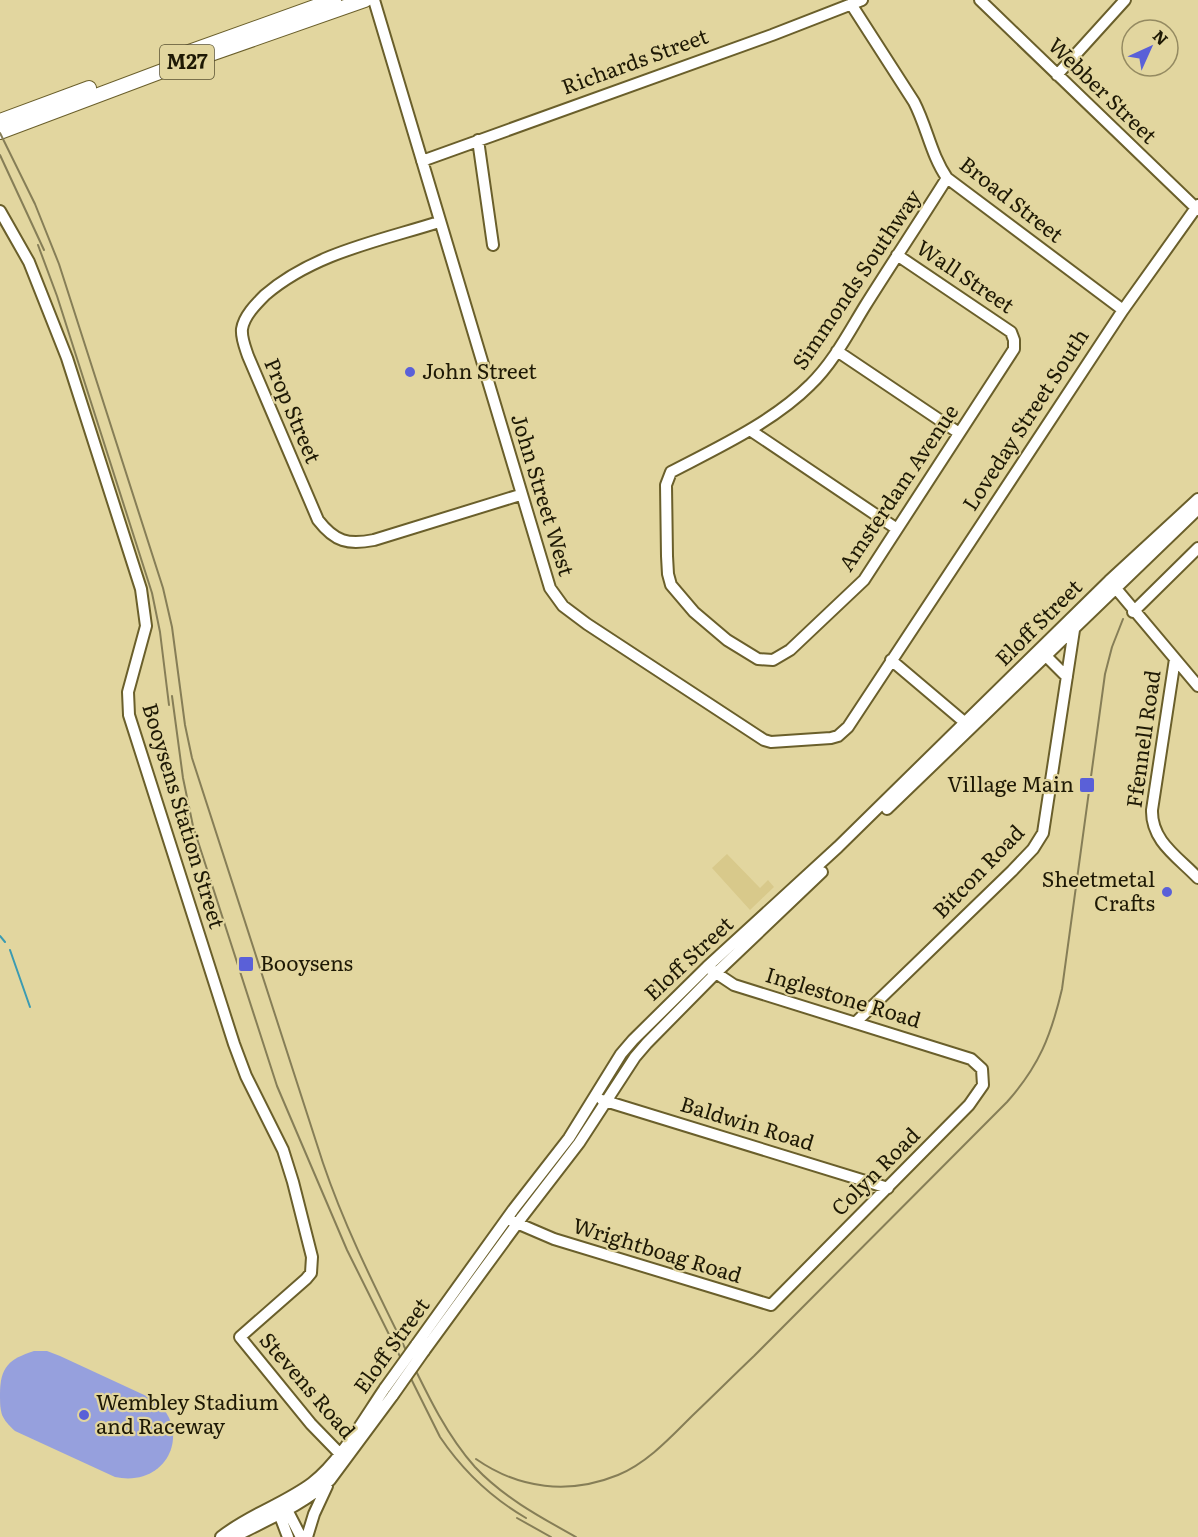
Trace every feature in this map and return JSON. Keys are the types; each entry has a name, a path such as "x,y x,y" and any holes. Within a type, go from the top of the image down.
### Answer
{"main road":[{"name":"M27","path":"4,125 334,0"},
{"name":"M27","path":"4,125 365,0"}],"street":[{"name":"John Street West","path":"374,0 520,495 550,588 563,606 764,740 779,743 838,736 853,720 891,660"},
{"name":"Webber Street","path":"980,0 1197,207"},
{"path":"1057,75 1125,0"},
{"name":"Richards Street","path":"422,161 772,35 856,2"},
{"name":"Broad Street","path":"856,2 914,102 938,164 947,178 1123,310"},
{"path":"478,140 493,245"},
{"name":"Simmonds Southway","path":"758,659 708,626 682,600 671,585 668,574 666,485 671,472 750,430 809,387 837,351 947,178"},
{"name":"Loveday Street South","path":"891,660 1123,310 1197,207"},
{"name":"Booysens Station Street","path":"0,211 33,272 67,358 141,589 146,626 128,692 129,715 234,1044 246,1076 270,1121 287,1160 312,1257 311,1273 306,1279 240,1337"},
{"name":"Prop Street","path":"439,222 321,259 286,278 258,301 242,327 248,356 318,520 336,538 358,543 374,540 520,495"},
{"name":"Wall Street","path":"897,255 1011,332"},
{"name":"Amsterdam Avenue","path":"758,659 773,660 790,650 864,580 1012,352 1015,345 1011,332"},
{"path":"837,351 959,433"},
{"path":"750,430 897,529"},
{"name":"Eloff Street","path":"1181,521 1198,499"},
{"name":"Eloff Street","path":"281,1507 312,1495 330,1480 342,1456 556,1164 621,1054 633,1040 790,897 1111,586 1181,521 1198,509"},
{"path":"1134,612 1198,548"},
{"path":"1111,586 1198,686"},
{"name":"Eloff Street","path":"1044,653 1074,629 1111,586"},
{"name":"Bitcon Road","path":"855,1023 1012,872 1040,840 1043,833 1074,629"},
{"path":"1044,653 1067,677"},
{"name":"Ffennell Road","path":"1175,659 1152,810 1153,827 1158,838 1198,878"},
{"path":"891,660 968,724"},
{"name":"Eloff Street","path":"556,1164 579,1143 647,1043 711,970"},
{"name":"Inglestone Road","path":"711,970 734,985 971,1059"},
{"name":"Colyn Road","path":"771,1305 978,1094 983,1086 984,1077 982,1070 971,1059"},
{"name":"Baldwin Road","path":"594,1099 607,1100 888,1188"},
{"name":"Wrightboag Road","path":"515,1217 533,1231 575,1246 771,1305"},
{"name":"Stevens Road","path":"240,1337 311,1424 342,1456"},
{"name":"Eloff Street","path":"281,1507 342,1456"},
{"path":"307,1537 314,1514 330,1480"},
{"path":"221,1537 281,1507"},
{"path":"234,1537 281,1507"},
{"path":"281,1507 288,1537"},
{"path":"281,1507 301,1537"}],"shaded area":[{"path":"727,854 760,888 768,880 774,887 750,910 712,868"},
{"name":"Wembley Stadium and Raceway","path":"34,1351 47,1351 60,1356 155,1400 166,1413 172,1427 173,1441 169,1455 161,1466 149,1474 133,1478 115,1477 15,1431 4,1419 1,1411 0,1385 4,1371 12,1361"}],"waterway":[{"path":"0,936 5,942"},
{"path":"10,950 30,1007"}],"railway":[{"path":"0,133 35,204 59,264 163,588 172,627 185,725 192,758 323,1163 340,1209 426,1391 453,1438 475,1467 498,1488 536,1514 576,1537"},
{"path":"0,155 44,250"},
{"path":"38,245 57,296 152,593 160,632 169,705"},
{"path":"476,1459 492,1469 527,1483 563,1487 600,1481 639,1464 667,1441 754,1356 1018,1089 1042,1050 1062,989 1105,674 1123,619"},
{"path":"172,696 183,778 193,826 277,1086 347,1250 440,1437 478,1482 526,1518"},
{"path":"517,1518 551,1537"}],"place":[{"name":"John Street","path":"410,372"},
{"name":"Village Main","path":"1087,785"},
{"name":"Sheetmetal Crafts","path":"1167,892"},
{"name":"Booysens","path":"246,964"},
{"name":"Wembley Stadium and Raceway","path":"84,1415"}]}
